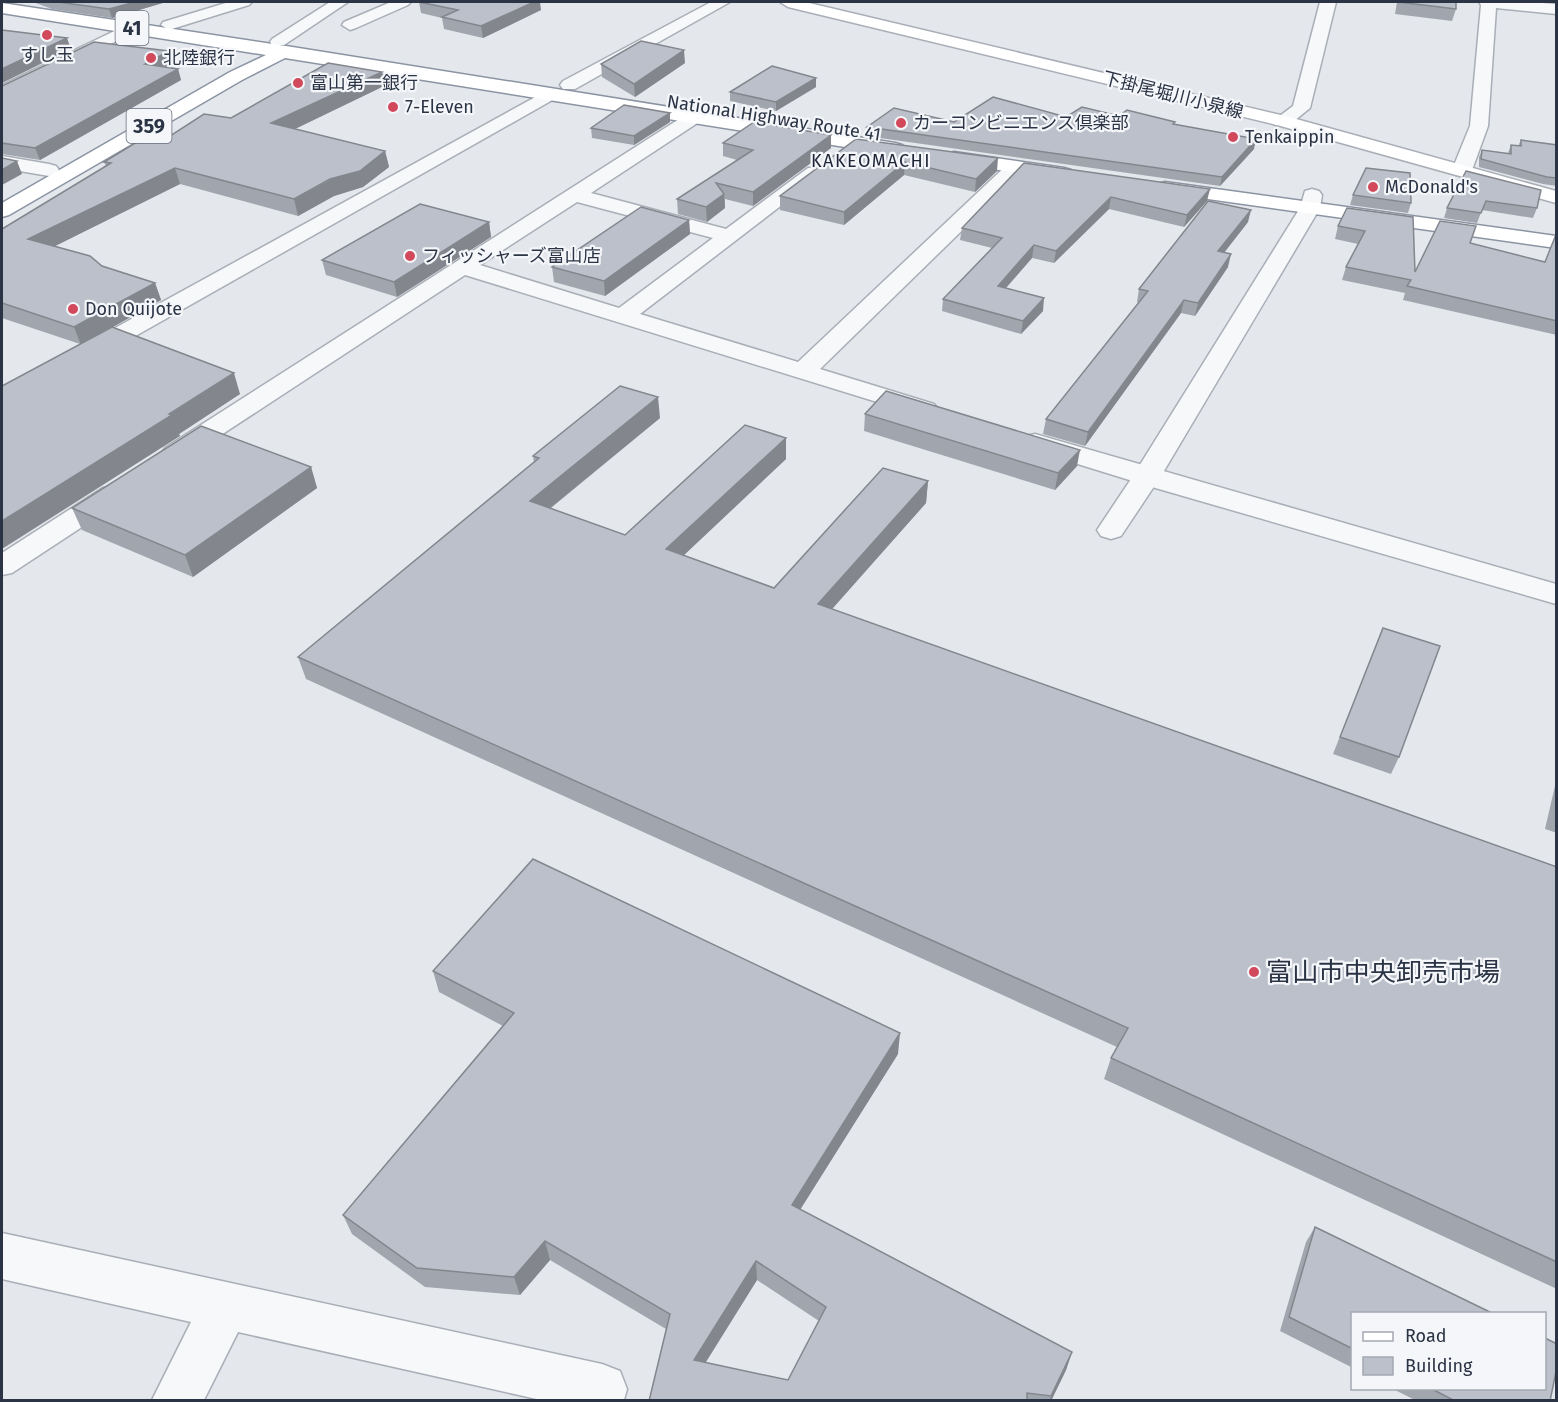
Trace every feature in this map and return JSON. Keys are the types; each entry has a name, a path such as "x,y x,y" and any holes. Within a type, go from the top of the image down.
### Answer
{"main road":[{"name":"41","path":"20,2 169,25 281,47"},
{"name":"下掛尾堀川小泉線","path":"788,2 1282,121 1557,197"},
{"name":"41","path":"2,8 131,28 281,47"},
{"name":"National Highway Route 41","path":"281,47 560,90 912,146 854,144 693,118 560,90"},
{"name":"359","path":"2,197 281,47"},
{"name":"359","path":"2,211 236,76 281,47"},
{"path":"941,150 1082,170 1016,167 941,150"},
{"path":"1147,179 1311,202 1557,242"},
{"path":"1311,202 1557,229"}],"street":[{"path":"169,25 244,2"},
{"path":"350,25 403,2"},
{"path":"61,368 722,2"},
{"path":"1282,121 1301,108 1328,2"},
{"path":"1462,170 1479,126 1488,2 1557,9"},
{"path":"281,47 349,4 377,13"},
{"path":"2,92 131,28"},
{"path":"2,71 33,76"},
{"path":"152,469 693,118"},
{"path":"622,316 854,144"},
{"path":"2,162 49,170"},
{"path":"802,371 1016,167"},
{"path":"574,195 729,236"},
{"path":"1111,530 1147,476 1311,202"},
{"path":"462,267 947,415"},
{"path":"1014,436 1557,594"},
{"path":"2,566 132,482"},
{"path":"2,1256 602,1389 599,1401"},
{"path":"177,1401 225,1306"}],"building":[{"path":"58,2 135,2 109,9"},
{"path":"419,2 534,2 481,26 442,17 458,10"},
{"path":"1398,2 1456,2 1456,9"},
{"path":"2,30 67,38 2,69"},
{"path":"641,41 684,50 634,84 601,64"},
{"path":"94,42 169,51 145,64 178,69 35,148 2,143 2,86"},
{"path":"328,63 382,72 271,123 385,151 360,171 330,179 294,199 175,168 28,239 90,256 102,266 155,283 74,327 2,303 2,229 111,163 104,162 145,137 164,140 204,114 231,118"},
{"path":"772,66 816,78 776,102 730,92"},
{"path":"993,97 1066,117 1082,107 1119,116 1127,110 1175,122 1173,124 1256,139 1222,177 867,127 894,108 954,122"},
{"path":"624,105 670,113 634,136 591,128"},
{"path":"754,122 831,135 753,192 716,183 724,194 706,207 677,199 753,150 723,143"},
{"path":"856,139 998,158 976,179 905,162 844,212 780,196"},
{"path":"1521,140 1557,145 1557,178 1481,159 1482,150 1511,154 1511,145 1521,146"},
{"path":"2,158 17,161 2,170"},
{"path":"1024,163 1210,189 1187,215 1111,197 1056,251 1034,245 998,286 1044,298 1023,321 943,299 1002,238 962,228"},
{"name":"McDonald's","path":"1366,168 1410,173 1411,203 1353,195"},
{"path":"1466,171 1541,190 1537,208 1486,201 1481,213 1447,208"},
{"path":"1208,201 1251,210 1218,251 1231,254 1198,303 1184,300 1088,432 1046,419 1148,291 1139,289"},
{"name":"フィッシャーズ富山店","path":"420,204 489,222 394,282 322,260"},
{"path":"641,207 689,220 604,281 552,267"},
{"path":"1347,208 1413,217 1415,272 1440,221 1476,226 1470,243 1545,262 1555,237 1557,238 1557,321 1407,286 1411,280 1346,267 1365,231 1338,226"},
{"path":"112,327 234,373 169,414 172,415 2,521 2,386"},
{"name":"富山市中央卸売市場","path":"620,386 658,397 530,501 625,535 745,425 786,438 666,549 774,588 883,468 928,481 818,604 1557,867 1557,1262 1111,1058 1128,1028 298,657 539,458 533,456"},
{"path":"886,391 1080,450 1058,473 865,414"},
{"path":"201,426 311,467 185,555 72,508"},
{"path":"1383,628 1440,646 1399,757 1340,737"},
{"path":"533,859 900,1033 792,1205 1072,1352 1051,1396 1027,1393 1027,1401 649,1401 670,1314 545,1241 514,1277 417,1268 343,1215 514,1013 433,971","holes":["756,1261 826,1307 788,1380 694,1360"]},
{"path":"1315,1227 1490,1312 1351,1312 1351,1348 1289,1317"},
{"path":"1546,1338 1557,1344 1557,1367 1550,1401 1455,1401 1434,1390 1546,1390"}],"place":[{"name":"すし玉","path":"47,35"},
{"name":"北陸銀行","path":"151,58"},
{"name":"富山第一銀行","path":"298,83"},
{"name":"7-Eleven","path":"393,107"},
{"name":"カーコンビニエンス倶楽部","path":"901,123"},
{"name":"Tenkaippin","path":"1233,137"},
{"name":"McDonald's","path":"1373,187"},
{"name":"フィッシャーズ富山店","path":"410,256"},
{"name":"Don Quijote","path":"73,309"},
{"name":"富山市中央卸売市場","path":"1254,972"}],"district":[{"name":"KAKEOMACHI","path":"871,161"}]}
